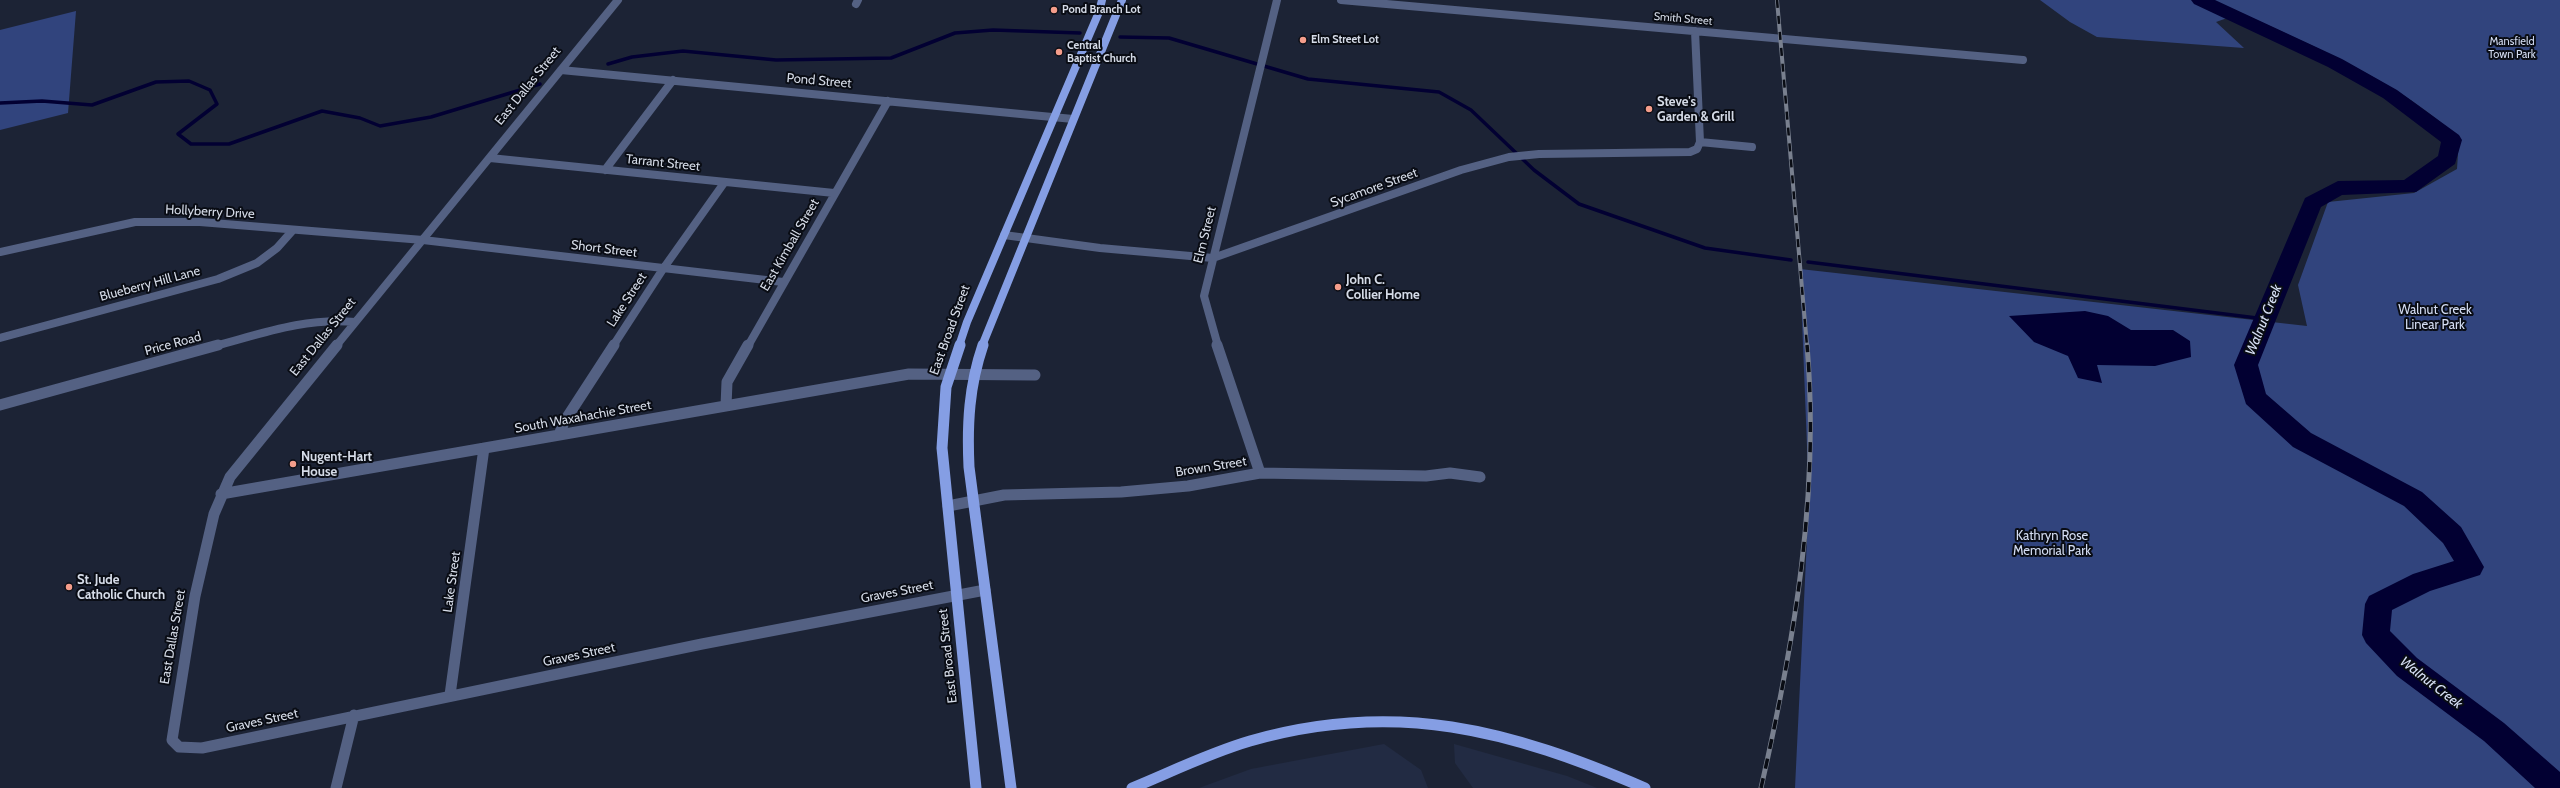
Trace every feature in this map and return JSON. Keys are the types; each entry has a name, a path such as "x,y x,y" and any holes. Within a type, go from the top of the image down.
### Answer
{"main road":[{"name":"East Broad Street","path":"976,788 948,506 942,430 946,387 967,322 1099,12 1102,0"},
{"path":"1011,788 967,437 972,372 989,326 1122,0"},
{"path":"1099,12 1116,13"},
{"path":"1081,54 1099,56"},
{"path":"1132,788 1249,741 1343,720 1405,720 1486,730 1587,762 1645,788"}],"street":[{"name":"East Dallas Street","path":"179,747 172,740 196,596 221,494 239,463 618,0"},
{"name":"Elm Street","path":"1260,473 1210,323 1204,296 1277,0"},
{"name":"Smith Street","path":"1341,0 1417,3 1695,31 2023,60"},
{"path":"1695,31 1700,142 1752,146"},
{"name":"Pond Street","path":"561,70 1055,116 1073,119"},
{"path":"605,170 673,80"},
{"name":"East Kimball Street","path":"726,406 727,382 888,101"},
{"name":"Sycamore Street","path":"1004,235 1100,248 1213,258 1491,161 1524,156 1681,154 1697,149 1700,142"},
{"name":"Tarrant Street","path":"490,158 834,193"},
{"name":"Lake Street","path":"559,435 564,422 663,269 724,183"},
{"name":"Hollyberry Drive","path":"0,252 88,230 135,222 200,222 423,240"},
{"name":"Blueberry Hill Lane","path":"0,338 218,279 257,263 277,248 293,230"},
{"name":"Short Street","path":"423,240 783,282"},
{"name":"Price Road","path":"0,405 299,323 326,320 355,322"},
{"name":"South Waxahachie Street","path":"221,494 909,374 972,372 1035,375"},
{"name":"Lake Street","path":"450,695 484,448"},
{"name":"Brown Street","path":"948,506 1004,495 1136,491 1188,486 1260,473 1426,476 1450,473 1480,477"},
{"name":"Graves Street","path":"179,747 202,748 450,695 702,644 985,590"},
{"path":"336,788 354,715"}],"shaded area":[{"path":"2085,311 2108,316 2131,330 2173,330 2190,341 2191,357 2155,366 2097,365 2102,383 2078,378 2068,356 2034,342 2009,316"},
{"path":"1384,744 1421,770 1428,788 1199,788 1251,769"},
{"path":"1454,744 1567,776 1597,788 1473,788 1455,763"}],"green space":[{"name":"Kathryn Rose Memorial Park","path":"2040,0 2560,0 2560,788 1795,788 1809,497 1800,269 2307,326 2298,285 2328,202 2414,193 2457,169 2459,139 2437,119 2384,83 2356,67 2241,13 2216,22 2244,48 2097,37 2070,22"},
{"path":"76,11 68,113 0,130 0,30"}],"waterway":[{"name":"Walnut Creek","path":"2200,0 2335,63 2390,94 2423,120 2452,140 2448,159 2409,187 2338,188 2312,203 2246,365 2255,398 2302,440 2413,499 2452,535 2471,567 2422,582 2379,604 2376,635 2407,667 2494,732 2556,788"},
{"path":"608,64 632,57 683,51 776,60 891,58 955,33 993,30 1080,33"},
{"path":"1120,37 1169,38 1308,79 1439,92 1471,110 1534,170 1579,204 1705,248 1791,260"},
{"path":"0,103 42,101 92,105 156,82 189,81 210,90 217,104 178,134 191,144 229,144 322,111 360,118 380,126 431,117 540,84"},
{"path":"1808,262 2265,319"}],"railway":[{"path":"1777,0 1807,346"},
{"path":"1761,788 1784,679 1801,568 1807,512 1810,457 1810,401 1807,345"}],"place":[{"name":"Pond Branch Lot","path":"1054,10"},
{"name":"Elm Street Lot","path":"1303,40"},
{"name":"Central Baptist Church","path":"1059,52"},
{"name":"Steve's Garden & Grill","path":"1649,109"},
{"name":"John C. Collier Home","path":"1338,287"},
{"name":"Nugent-Hart House","path":"293,464"},
{"name":"St. Jude Catholic Church","path":"69,587"}],"park label":[{"name":"Mansfield Town Park","path":"2512,48"},
{"name":"Walnut Creek Linear Park","path":"2435,318"}]}
